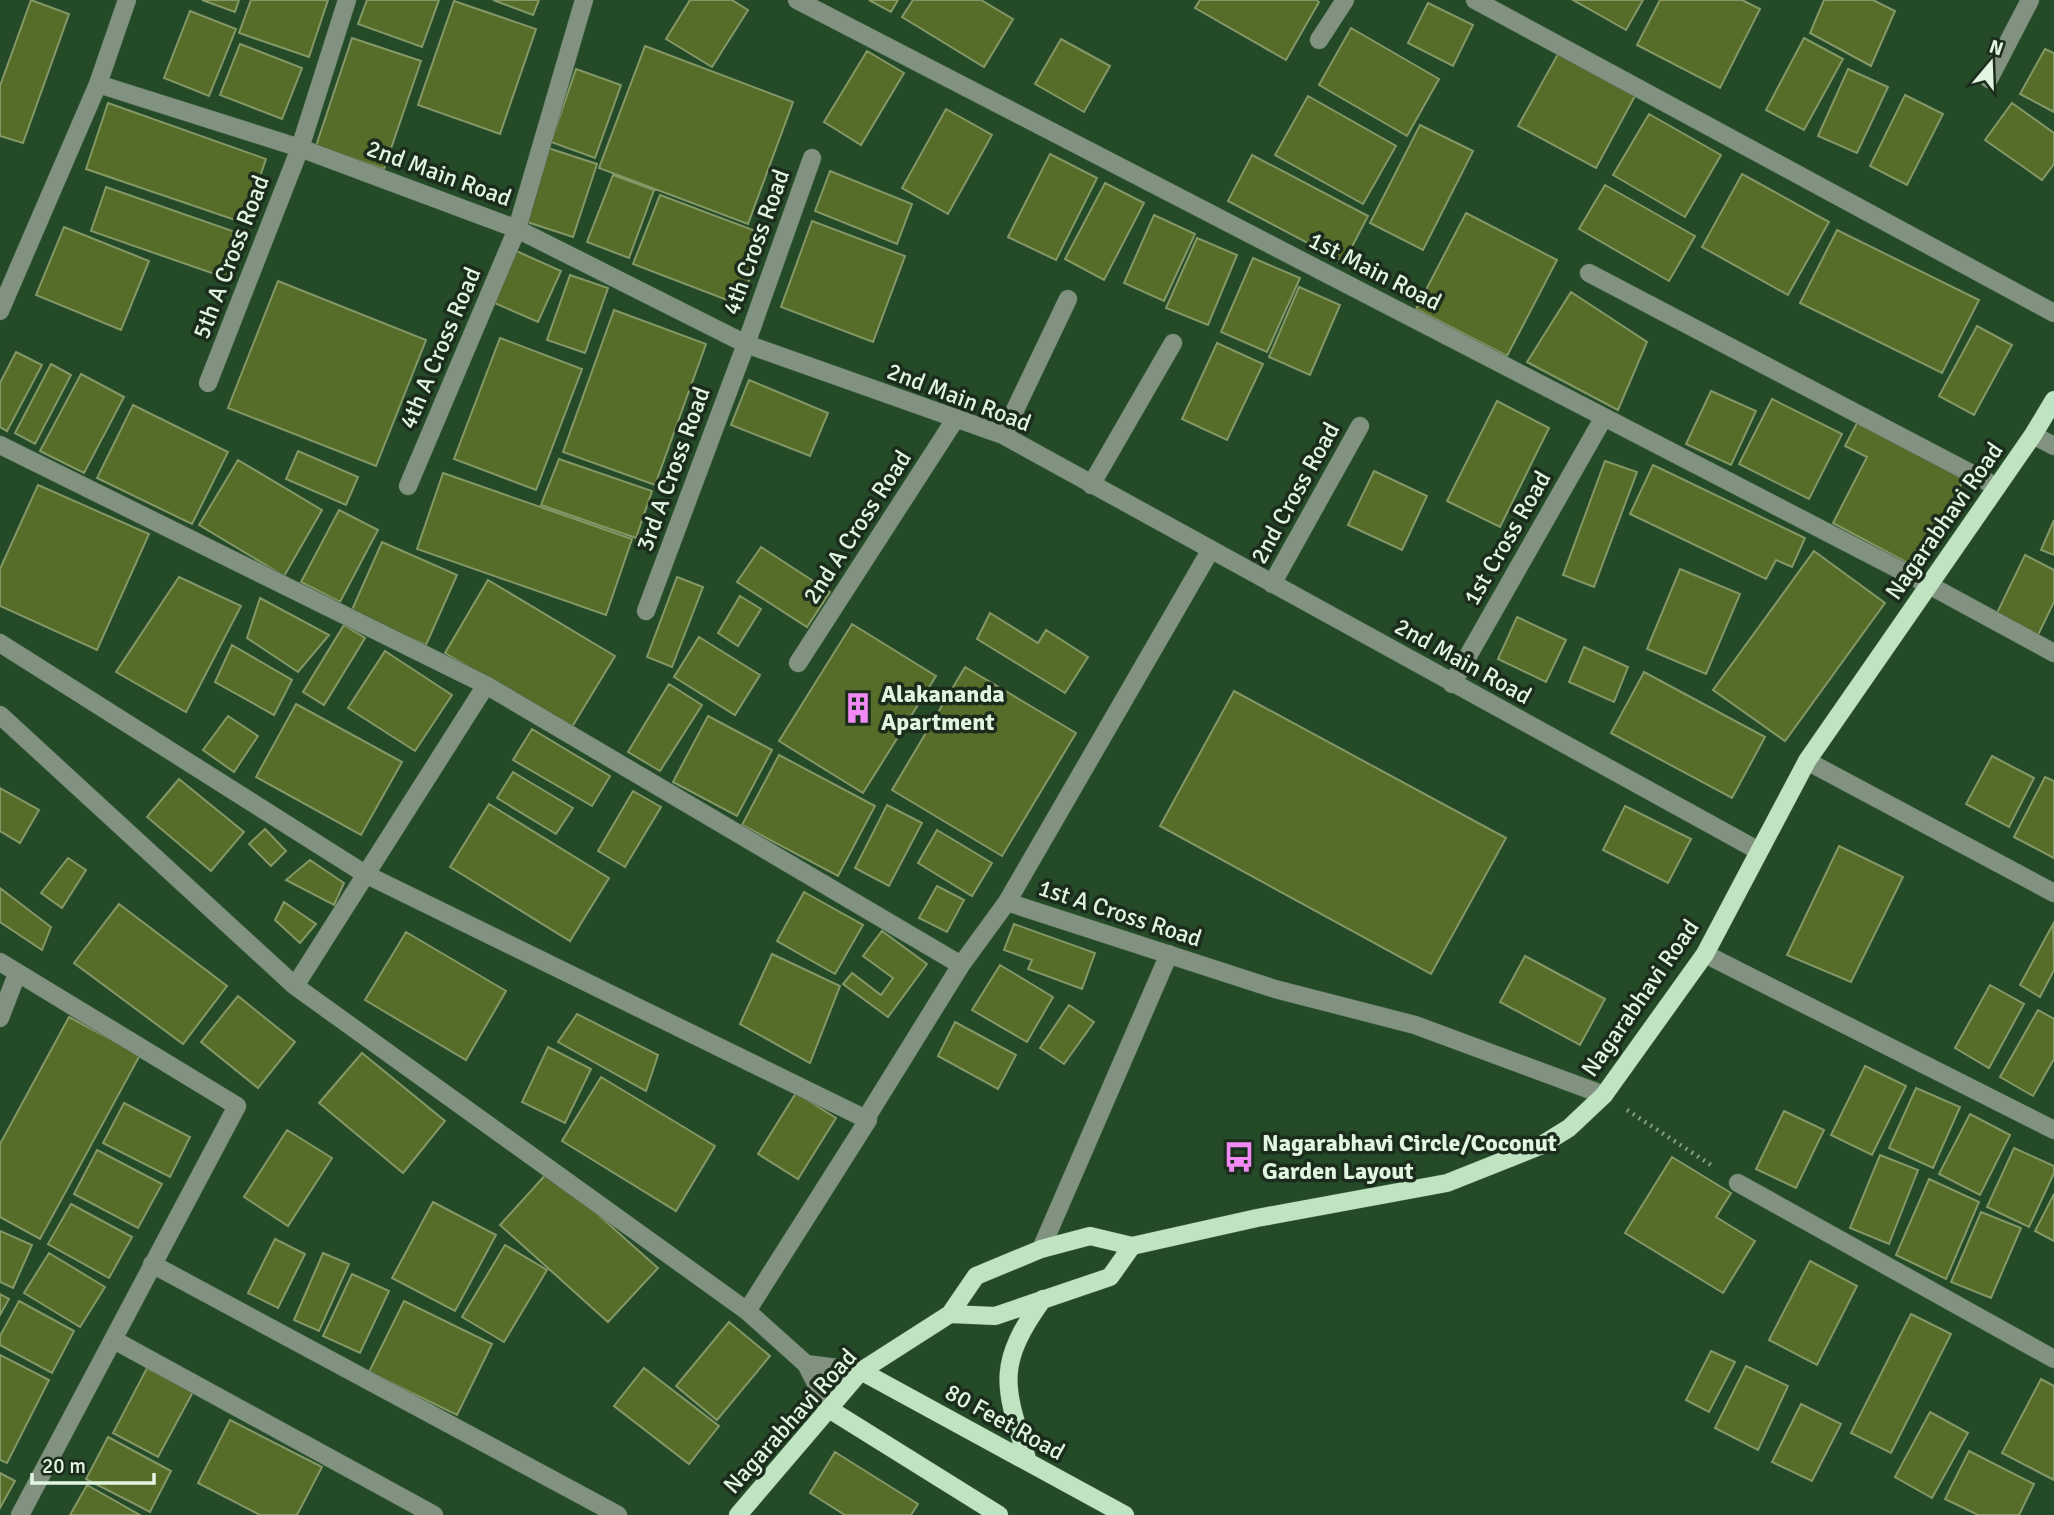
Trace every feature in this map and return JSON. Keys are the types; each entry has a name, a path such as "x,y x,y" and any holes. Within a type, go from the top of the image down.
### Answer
{"main road":[{"name":"Nagarabhavi Road","path":"738,1515 861,1371 950,1314 976,1276 1041,1249 1090,1236 1132,1246 1257,1218 1447,1182 1540,1146 1569,1128 1604,1095 1705,954 1807,761 2054,401"},
{"path":"950,1314 995,1316 1110,1278 1132,1246"},
{"path":"1028,1462 1007,1391 1008,1367 1026,1324 1043,1299"},
{"name":"80 Feet Road","path":"861,1371 1125,1515"},
{"path":"829,1409 999,1515"}],"street":[{"path":"0,311 99,84 127,0"},
{"name":"5th A Cross Road","path":"208,383 300,148 347,0"},
{"name":"4th A Cross Road","path":"408,486 517,229 584,0"},
{"name":"1st Main Road","path":"797,0 1930,585 2054,653"},
{"path":"1319,40 1345,0"},
{"path":"1475,0 2054,313"},
{"path":"1989,79 2030,0"},
{"name":"2nd Main Road","path":"99,84 300,148 517,229 746,344 1003,435 1759,851"},
{"name":"4th Cross Road","path":"746,344 812,158"},
{"path":"1589,273 1997,487"},
{"path":"1003,435 1068,299"},
{"name":"3rd A Cross Road","path":"646,611 746,344"},
{"path":"1091,485 1173,344"},
{"name":"1st Cross Road","path":"1452,684 1604,417"},
{"name":"2nd A Cross Road","path":"798,663 956,418"},
{"name":"2nd Cross Road","path":"1272,584 1360,426"},
{"path":"2033,435 2054,446"},
{"path":"0,445 486,685 961,965"},
{"name":"1st A Cross Road","path":"1210,551 1007,902 1275,989 1415,1025 1604,1095"},
{"path":"0,643 365,874 868,1121"},
{"path":"295,986 486,685"},
{"path":"0,715 295,986 747,1311 806,1364 829,1409"},
{"path":"1807,761 2054,893"},
{"path":"747,1311 868,1121 868,1115 961,965 1007,902"},
{"path":"1041,1249 1169,954"},
{"path":"1705,954 2054,1130"},
{"path":"0,962 237,1106 20,1515"},
{"path":"0,1018 17,974"},
{"path":"1738,1183 2054,1359"},
{"path":"152,1264 618,1515"},
{"path":"114,1340 434,1515"},
{"path":"806,1364 861,1371"}],"path":[{"path":"1604,1095 1738,1183"}],"building":[{"path":"31,0 69,14 23,143 0,136 0,86"},
{"path":"202,0 239,0 235,12"},
{"path":"251,0 328,0 309,57 239,33"},
{"path":"367,0 439,0 422,47 358,24"},
{"path":"493,0 539,0 533,15"},
{"path":"690,0 732,0 748,10 712,67 666,39"},
{"path":"869,0 898,0 891,12"},
{"path":"913,0 981,0 1013,19 984,67 902,17"},
{"path":"1200,0 1319,2 1286,60 1195,8"},
{"path":"1573,0 1643,0 1626,30"},
{"path":"1660,0 1742,0 1760,9 1720,88 1637,45"},
{"path":"1824,0 1873,0 1895,11 1871,66 1810,33"},
{"path":"454,1 536,29 500,134 418,105"},
{"path":"1428,3 1473,25 1453,66 1408,43"},
{"path":"190,11 236,29 209,96 164,78"},
{"path":"1351,28 1439,79 1407,136 1319,85"},
{"path":"352,38 421,61 384,169 316,146"},
{"path":"1804,38 1843,59 1804,130 1766,110"},
{"path":"1061,39 1110,66 1084,112 1035,84"},
{"path":"240,44 302,68 282,119 220,95"},
{"path":"645,46 793,102 748,224 599,168"},
{"path":"2045,49 2054,53 2054,112 2020,94"},
{"path":"867,51 904,73 861,145 824,122"},
{"path":"1558,54 1635,96 1596,168 1518,126"},
{"path":"576,69 621,85 595,158 551,142"},
{"path":"1848,69 1888,87 1857,153 1818,136"},
{"path":"1905,95 1943,114 1907,185 1870,166"},
{"path":"1308,96 1396,146 1363,204 1275,155"},
{"path":"108,103 266,159 244,223 86,169"},
{"path":"2012,103 2054,133 2054,164 2042,180 1985,140"},
{"path":"946,109 992,135 948,214 902,188"},
{"path":"1649,114 1721,155 1685,217 1613,175"},
{"path":"1420,125 1473,151 1423,250 1370,223"},
{"path":"548,148 597,164 573,237 524,221"},
{"path":"1050,154 1097,178 1056,260 1008,237"},
{"path":"1252,155 1368,216 1344,262 1228,201"},
{"path":"830,171 912,204 897,244 815,211"},
{"path":"1742,174 1829,222 1788,295 1702,247"},
{"path":"613,175 654,190 629,258 587,242"},
{"path":"1105,183 1144,203 1104,280 1065,259"},
{"path":"1605,185 1695,236 1669,281 1579,229"},
{"path":"106,187 244,235 229,279 91,231"},
{"path":"660,195 766,235 740,305 633,264"},
{"path":"1466,213 1557,260 1507,356 1416,309"},
{"path":"1154,215 1195,234 1164,301 1124,283"},
{"path":"812,221 905,256 873,342 781,307"},
{"path":"64,227 149,261 121,330 36,295"},
{"path":"1837,230 1979,300 1942,373 1800,303"},
{"path":"1197,238 1237,255 1208,325 1166,308"},
{"path":"514,250 561,271 538,322 490,301"},
{"path":"1253,258 1300,278 1267,352 1221,332"},
{"path":"570,275 608,288 585,353 547,340"},
{"path":"278,281 426,340 376,466 228,408"},
{"path":"1299,287 1340,305 1310,375 1269,357"},
{"path":"1571,292 1647,342 1618,410 1527,362"},
{"path":"614,310 706,344 655,485 563,452"},
{"path":"1977,326 2012,345 1974,415 1939,396"},
{"path":"500,338 582,369 536,490 454,459"},
{"path":"1217,343 1263,364 1227,440 1182,419"},
{"path":"16,352 42,365 7,431 0,427 0,383"},
{"path":"51,364 71,375 35,444 15,433"},
{"path":"81,374 124,397 84,473 40,451"},
{"path":"749,380 828,413 810,456 731,425"},
{"path":"1711,391 1756,411 1731,465 1686,444"},
{"path":"1772,399 1842,434 1809,499 1739,464"},
{"path":"1497,401 1549,428 1500,527 1447,501"},
{"path":"133,405 228,452 192,524 97,478"},
{"path":"1857,423 1964,479 1917,568 1833,523 1867,457 1845,446"},
{"path":"298,451 358,477 346,505 286,479"},
{"path":"559,459 652,491 636,538 541,505"},
{"path":"238,460 322,510 284,576 199,525"},
{"path":"1605,461 1637,472 1594,587 1563,575"},
{"path":"1653,465 1805,538 1792,567 1776,560 1766,579 1630,514"},
{"path":"1374,471 1427,496 1402,550 1348,525"},
{"path":"443,473 632,539 606,615 417,549"},
{"path":"38,485 149,534 97,650 0,606 0,569"},
{"path":"339,510 378,530 340,602 301,582"},
{"path":"2054,520 2054,555 2041,550"},
{"path":"382,542 457,575 426,645 351,612"},
{"path":"761,547 830,592 807,627 737,582"},
{"path":"1814,551 1885,603 1785,741 1713,690"},
{"path":"2025,555 2054,570 2054,602 2038,635 1996,615"},
{"path":"1680,569 1740,594 1706,674 1647,649"},
{"path":"179,577 241,606 186,712 116,672"},
{"path":"677,577 703,587 672,667 647,657"},
{"path":"488,580 615,656 572,727 445,653"},
{"path":"740,596 761,609 738,646 718,633"},
{"path":"260,598 329,635 298,672 247,638"},
{"path":"990,613 1038,643 1046,630 1088,657 1065,693 977,639"},
{"path":"1517,617 1566,640 1546,682 1498,659"},
{"name":"Alakananda Apartment","path":"852,624 936,676 863,793 779,741"},
{"path":"344,625 365,638 324,705 303,692"},
{"path":"699,637 760,675 735,715 674,677"},
{"path":"232,645 292,680 274,715 215,682"},
{"path":"1584,647 1628,667 1614,702 1569,682"},
{"path":"385,651 452,695 415,751 348,708"},
{"path":"965,667 1076,733 1002,856 892,790"},
{"path":"1644,672 1765,737 1732,798 1611,733"},
{"path":"669,684 702,705 660,771 628,752"},
{"path":"1234,691 1506,838 1431,974 1160,826"},
{"path":"296,704 402,762 361,835 256,777"},
{"path":"228,716 258,736 234,772 203,750"},
{"path":"708,716 772,750 737,816 673,782"},
{"path":"532,729 610,776 592,806 513,760"},
{"path":"779,755 875,806 838,876 742,825"},
{"path":"1992,756 2034,778 2009,827 1966,804"},
{"path":"513,772 573,808 556,834 497,798"},
{"path":"2045,777 2054,781 2054,858 2014,837"},
{"path":"179,779 244,832 211,871 147,817"},
{"path":"0,788 39,810 20,843 0,831"},
{"path":"633,791 661,807 625,867 598,851"},
{"path":"489,804 609,878 570,941 450,867"},
{"path":"887,805 922,823 889,886 855,868"},
{"path":"1625,806 1691,839 1668,883 1603,850"},
{"path":"265,829 286,851 271,866 249,844"},
{"path":"937,830 992,863 972,896 918,863"},
{"path":"1839,846 1903,877 1851,982 1787,955"},
{"path":"68,858 86,870 62,908 41,893"},
{"path":"310,860 344,883 334,905 286,880"},
{"path":"937,886 964,900 947,932 919,918"},
{"path":"0,888 51,927 42,950 0,922"},
{"path":"804,892 863,925 835,974 777,941"},
{"path":"284,902 316,924 300,943 275,920"},
{"path":"119,904 227,986 183,1044 74,963"},
{"path":"1014,924 1095,953 1082,989 1028,969 1032,960 1004,950"},
{"path":"2053,924 2054,970 2040,997 2020,985"},
{"path":"882,931 927,964 888,1017 843,984 852,973 881,995 893,978 863,956"},
{"path":"406,932 506,991 466,1060 365,1000"},
{"path":"772,954 840,986 810,1063 740,1024"},
{"path":"1525,956 1605,999 1580,1045 1500,1002"},
{"path":"1000,965 1053,997 1027,1042 972,1010"},
{"path":"1990,985 2024,1004 1989,1068 1955,1048"},
{"path":"238,996 295,1042 258,1088 201,1042"},
{"path":"1069,1005 1094,1022 1064,1064 1040,1048"},
{"path":"2038,1010 2054,1019 2054,1059 2033,1096 2000,1077"},
{"path":"577,1014 658,1055 646,1091 558,1042"},
{"path":"69,1017 140,1055 40,1239 0,1217 0,1144"},
{"path":"955,1022 1016,1055 998,1089 938,1056"},
{"path":"548,1047 591,1069 565,1123 522,1102"},
{"path":"362,1053 445,1121 403,1173 319,1103"},
{"path":"1865,1066 1906,1086 1872,1155 1831,1135"},
{"path":"601,1077 715,1146 676,1211 562,1141"},
{"path":"1916,1088 1960,1107 1933,1168 1889,1148"},
{"path":"796,1093 836,1118 798,1179 758,1154"},
{"path":"124,1103 190,1137 170,1177 103,1143"},
{"path":"1784,1111 1824,1130 1796,1188 1756,1169"},
{"path":"1970,1114 2010,1135 1980,1195 1939,1174"},
{"path":"287,1130 332,1158 288,1226 244,1197"},
{"path":"2014,1148 2054,1166 2054,1173 2029,1227 1987,1207"},
{"path":"97,1150 162,1184 138,1228 74,1194"},
{"path":"1880,1155 1918,1170 1889,1244 1850,1228"},
{"path":"1672,1157 1731,1193 1716,1217 1755,1241 1723,1293 1625,1233"},
{"path":"549,1171 658,1268 608,1322 500,1225"},
{"path":"1929,1179 1979,1202 1946,1279 1896,1255"},
{"path":"2054,1194 2054,1241 2035,1231"},
{"path":"433,1202 496,1235 455,1311 392,1278"},
{"path":"71,1204 132,1237 109,1278 48,1244"},
{"path":"1981,1212 2021,1228 1991,1298 1951,1282"},
{"path":"0,1231 32,1245 13,1288 0,1282"},
{"path":"275,1239 305,1254 278,1308 248,1293"},
{"path":"505,1245 547,1270 504,1342 462,1317"},
{"path":"49,1253 105,1287 80,1327 24,1293"},
{"path":"323,1253 349,1264 319,1331 294,1320"},
{"path":"1810,1261 1857,1286 1817,1365 1769,1340"},
{"path":"352,1274 389,1291 360,1353 323,1336"},
{"path":"0,1294 9,1299 0,1315"},
{"path":"19,1301 74,1331 52,1373 0,1345 0,1336"},
{"path":"404,1301 492,1344 457,1415 369,1372"},
{"path":"1911,1314 1951,1334 1891,1453 1851,1433"},
{"path":"729,1322 770,1356 717,1420 676,1386"},
{"path":"1711,1351 1735,1362 1709,1412 1686,1400"},
{"path":"0,1355 49,1380 7,1463 0,1460"},
{"path":"1746,1366 1788,1386 1758,1450 1715,1428"},
{"path":"147,1368 193,1392 158,1457 113,1433"},
{"path":"644,1368 719,1426 689,1464 614,1406"},
{"path":"2041,1379 2054,1386 2054,1480 2002,1453"},
{"path":"1801,1404 1841,1424 1812,1481 1772,1462"},
{"path":"1930,1412 1968,1433 1932,1498 1895,1477"},
{"path":"230,1420 322,1467 297,1515 260,1515 198,1483"},
{"path":"108,1437 171,1471 150,1512 86,1479"},
{"path":"1969,1451 2034,1484 2019,1515 1978,1515 1945,1499"},
{"path":"835,1452 918,1504 911,1515 845,1515 810,1493"},
{"path":"0,1473 15,1481 0,1508"},
{"path":"87,1485 140,1515 70,1515"}],"place":[{"name":"Alakananda Apartment","path":"858,708"},
{"name":"Nagarabhavi Circle/Coconut Garden Layout","path":"1239,1157"}]}
